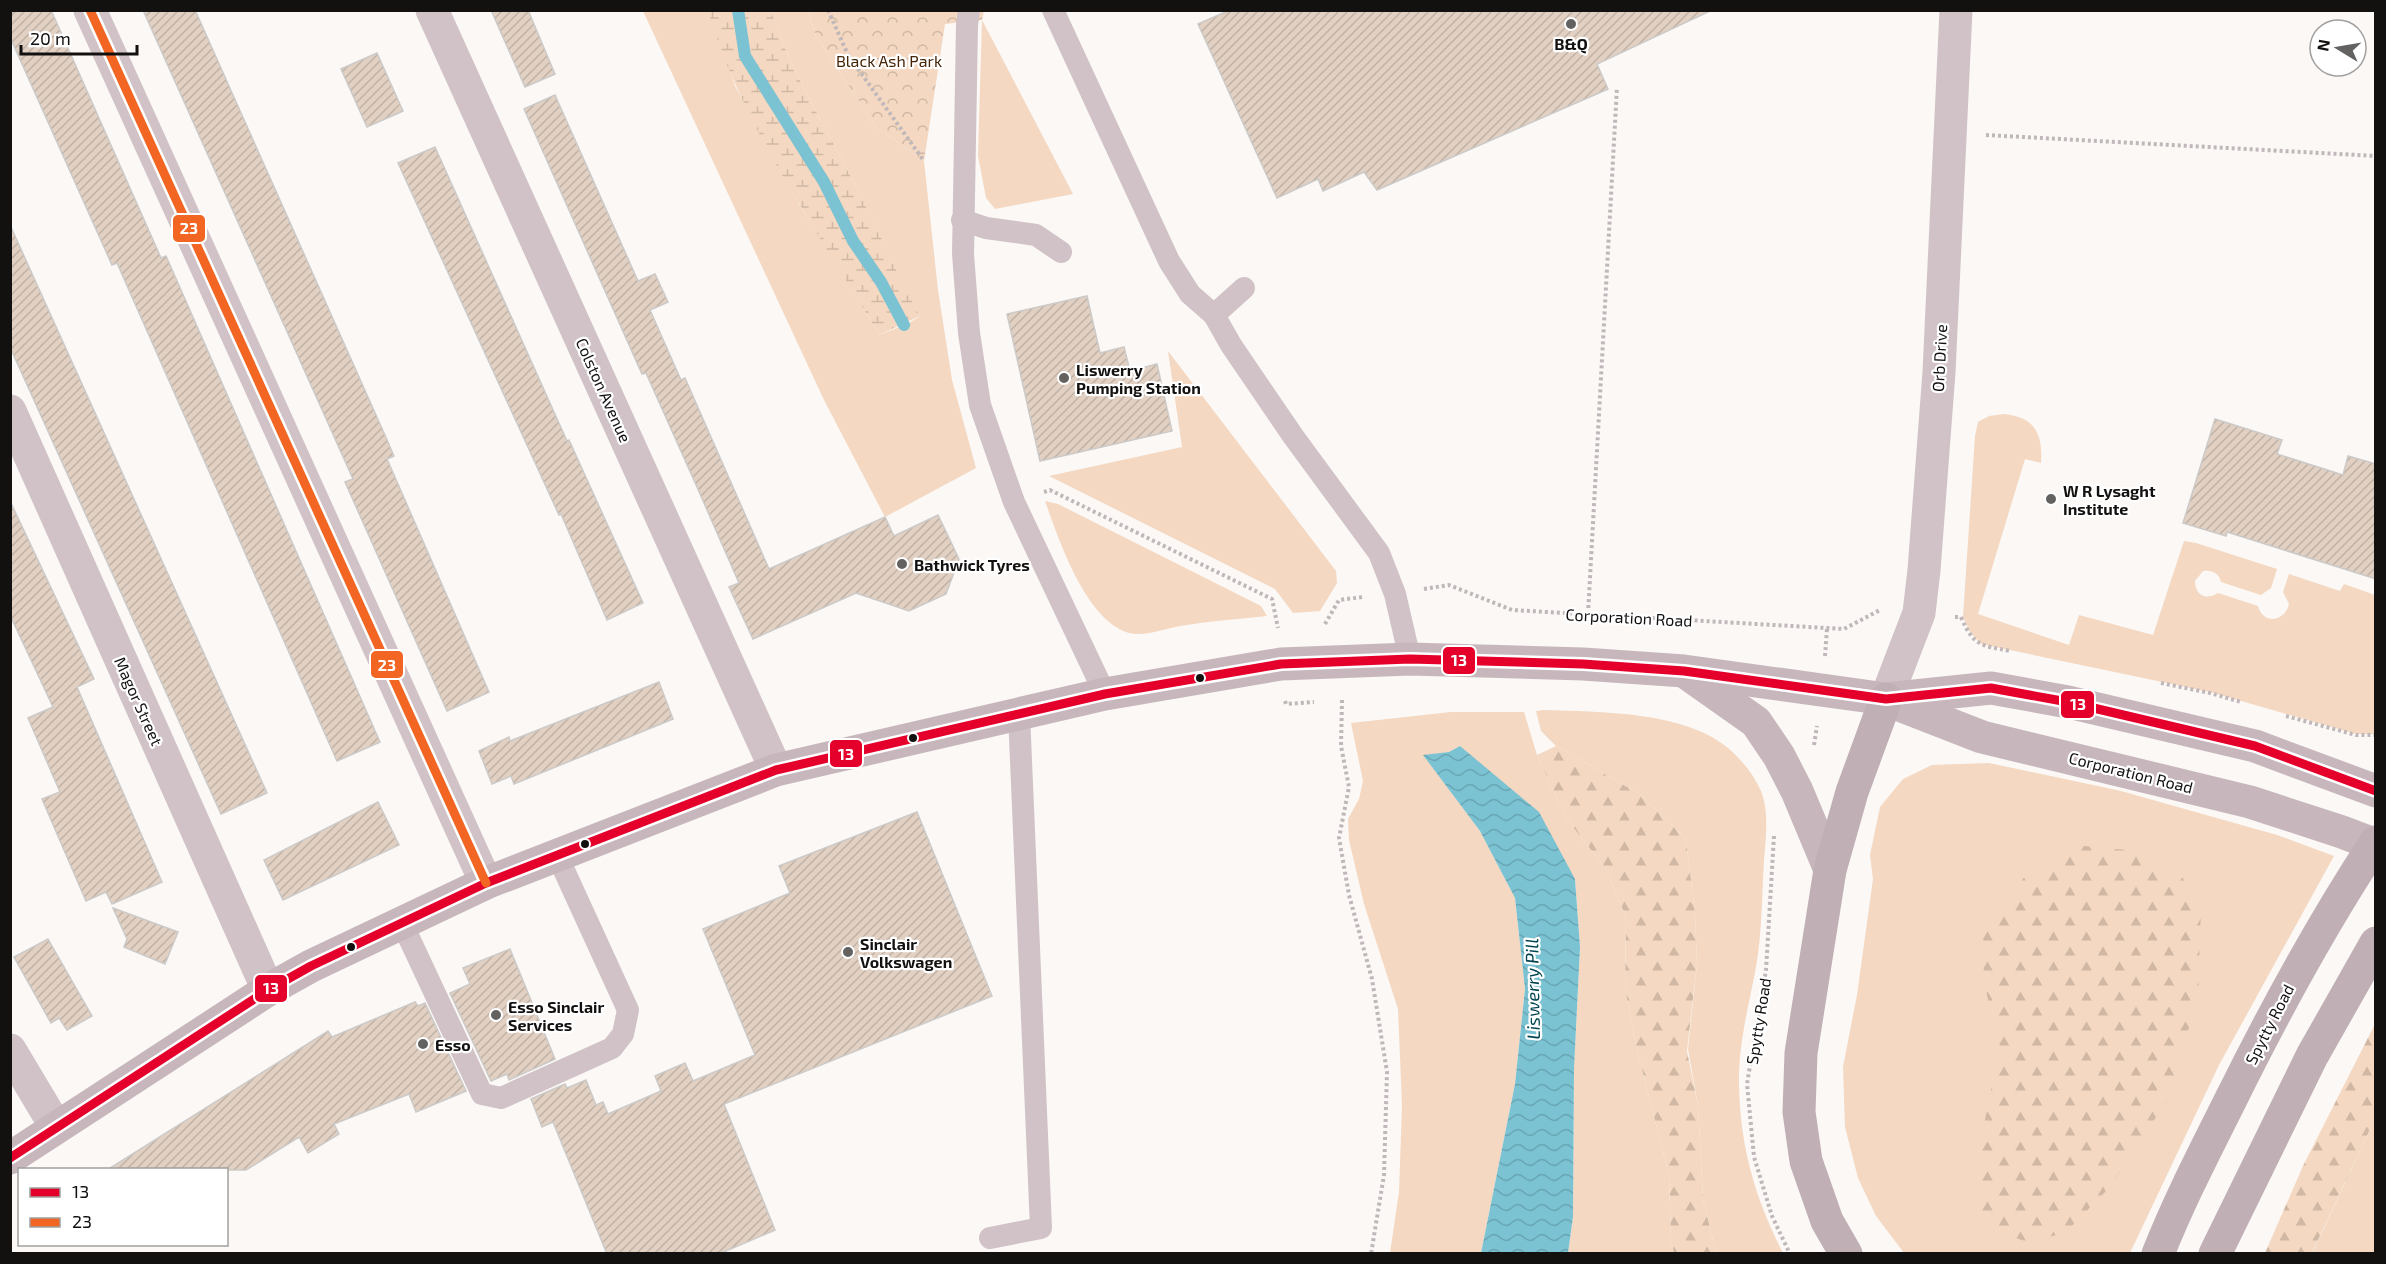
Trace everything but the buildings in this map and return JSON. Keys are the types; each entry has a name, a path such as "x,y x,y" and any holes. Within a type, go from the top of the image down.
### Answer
{"main road":[{"path":"1846,1254 1827,1221 1806,1161 1799,1112 1801,1053 1830,870 1852,792 1886,699"},
{"name":"Spytty Road","path":"2158,1254 2174,1213 2275,1011 2313,941 2375,844"},
{"path":"2215,1254 2224,1231 2312,1056 2376,943"}],"street":[{"path":"90,10 486,883"},
{"name":"Colston Avenue","path":"432,10 776,770"},
{"name":"Orb Drive","path":"1886,699 1919,613 1924,570 1939,372 1956,10"},
{"name":"Magor Street","path":"10,411 268,990"},
{"name":"Corporation Road","path":"10,1158 268,990 311,966 486,883 557,855 776,770 1105,694 1281,664 1395,660 1533,662 1684,671 1886,699 1982,737 2250,802 2375,844"},
{"path":"1684,671 1756,722 1779,756 1797,791 1830,870"},
{"name":"Corporation Road","path":"1886,699 1991,688 2068,702 2255,746 2376,791"},
{"path":"10,1050 56,1127"}],"lane":[{"path":"969,10 962,220 969,333 980,405 1014,502 1105,694"},
{"path":"1053,10 1168,261 1190,294 1214,315 1231,345 1287,427 1379,553 1395,594 1395,660"},
{"path":"962,220 986,228 1036,235 1061,252"},
{"path":"1214,315 1244,288"},
{"path":"990,1238 1041,1228 1018,714"},
{"path":"402,923 482,1094 501,1098 612,1048 623,1034 628,1010 557,855"}],"path":[{"path":"828,10 848,55 924,161"},
{"path":"1588,614 1617,87"},
{"path":"1978,134 2376,156"},
{"path":"1014,502 1050,490 1272,599 1278,624 1288,624"},
{"name":"Corporation Road","path":"1437,587 1449,585 1512,610 1844,629 1881,609"},
{"path":"1317,624 1326,624 1339,600 1349,598"},
{"path":"1827,628 1827,640"},
{"path":"1342,700 1341,746 1349,787 1339,838 1348,895 1372,979 1387,1072 1384,1175 1371,1254"},
{"name":"Spytty Road","path":"1774,832 1766,970 1748,1084 1754,1157 1772,1216 1790,1254"}],"green space":[{"path":"643,11 709,11 735,86 800,206 879,335 920,316 803,87 771,11 808,11 816,36 876,127 924,161 938,290 952,380 976,468 885,517 824,400"},
{"path":"708,11 771,11 803,87 920,316 879,335 761,138 723,54"},
{"name":"Black Ash Park","path":"808,11 984,11 982,20 945,24 924,161 876,127 816,36"},
{"path":"982,20 1073,194 995,209 986,198 978,156"},
{"path":"1168,351 1336,571 1337,583 1320,611 1293,613 1275,589 1049,476 1182,447"},
{"path":"2004,414 2023,419 2035,429 2040,444 2041,463 2025,459 1978,614 2069,645 2079,615 2153,635 2184,541 2277,569 2271,588 2261,595 2221,582 2217,574 2209,571 2203,571 2195,581 2197,590 2202,595 2209,596 2218,593 2258,606 2264,616 2269,618 2279,618 2287,610 2289,604 2283,592 2289,574 2340,591 2344,584 2375,595 2375,734 2356,734 2210,692 1981,644 1970,632 1963,617 1975,436 1978,422 1989,416"},
{"path":"1045,501 1058,504 1261,606 1267,616 1191,624 1146,634 1126,632 1111,623 1086,594 1066,555"},
{"path":"1536,711 1615,713 1665,720 1688,727 1710,736 1728,748 1747,768 1761,791 1764,799 1766,825 1761,927 1740,1055 1740,1107 1746,1151 1757,1192 1783,1253 1716,1253 1703,1199 1698,1106 1688,1049 1697,964 1695,913 1686,839 1641,795 1556,746 1541,731"},
{"path":"1451,712 1524,712 1537,755 1566,818 1606,869 1626,917 1625,988 1636,1046 1669,1175 1671,1241 1674,1253 1568,1253 1573,1217 1574,1069 1580,947 1575,879 1460,746 1449,752 1424,756 1480,831 1515,898 1525,989 1515,1084 1481,1253 1390,1253 1399,1192 1402,1105 1398,1009 1364,904 1349,840 1348,819 1359,799 1363,781 1351,723"},
{"path":"1556,746 1641,795 1686,839 1695,913 1697,964 1687,1051 1698,1106 1703,1199 1716,1253 1674,1253 1671,1241 1669,1175 1636,1046 1625,988 1626,917 1606,869 1566,818 1537,755"},
{"path":"1989,763 2121,791 2277,835 2334,856 2219,1065 2130,1253 1904,1253 1876,1216 1858,1178 1845,1127 1843,1067 1857,995 1873,879 1870,855 1880,807 1903,779 1932,765"},
{"path":"2074,845 2127,850 2178,871 2201,906 2198,998 2166,1102 2109,1188 2065,1233 2027,1242 1981,1225 1975,1168 2000,1047 1984,983 1983,928 2026,875"},
{"path":"2375,1024 2375,1126 2372,1125 2312,1253 2265,1253 2303,1166"},
{"path":"2372,1125 2375,1126 2375,1253 2312,1254"}],"water":[{"name":"Liswerry Pill","path":"1460,746 1539,812 1575,879 1580,947 1574,1069 1573,1217 1568,1253 1481,1253 1515,1084 1525,989 1515,898 1480,831 1423,755 1449,752"}],"waterway":[{"path":"738,10 745,56 824,182 853,241 881,282 904,325"}],"transit line":[{"name":"23","path":"90,10 486,883"},
{"name":"13","path":"10,1158 268,990 311,966 486,883 776,770 1105,694 1281,664 1410,659 1583,664 1684,671 1886,699 1991,688 2068,702 2255,746 2376,791"}],"place":[{"name":"B&Q","path":"1571,24"},
{"name":"Liswerry Pumping Station","path":"1064,378"},
{"name":"W R Lysaght Institute","path":"2051,499"},
{"name":"Bathwick Tyres","path":"902,564"},
{"name":"Sinclair Volkswagen","path":"848,952"},
{"name":"Esso Sinclair Services","path":"496,1015"},
{"name":"Esso","path":"423,1044"}]}
